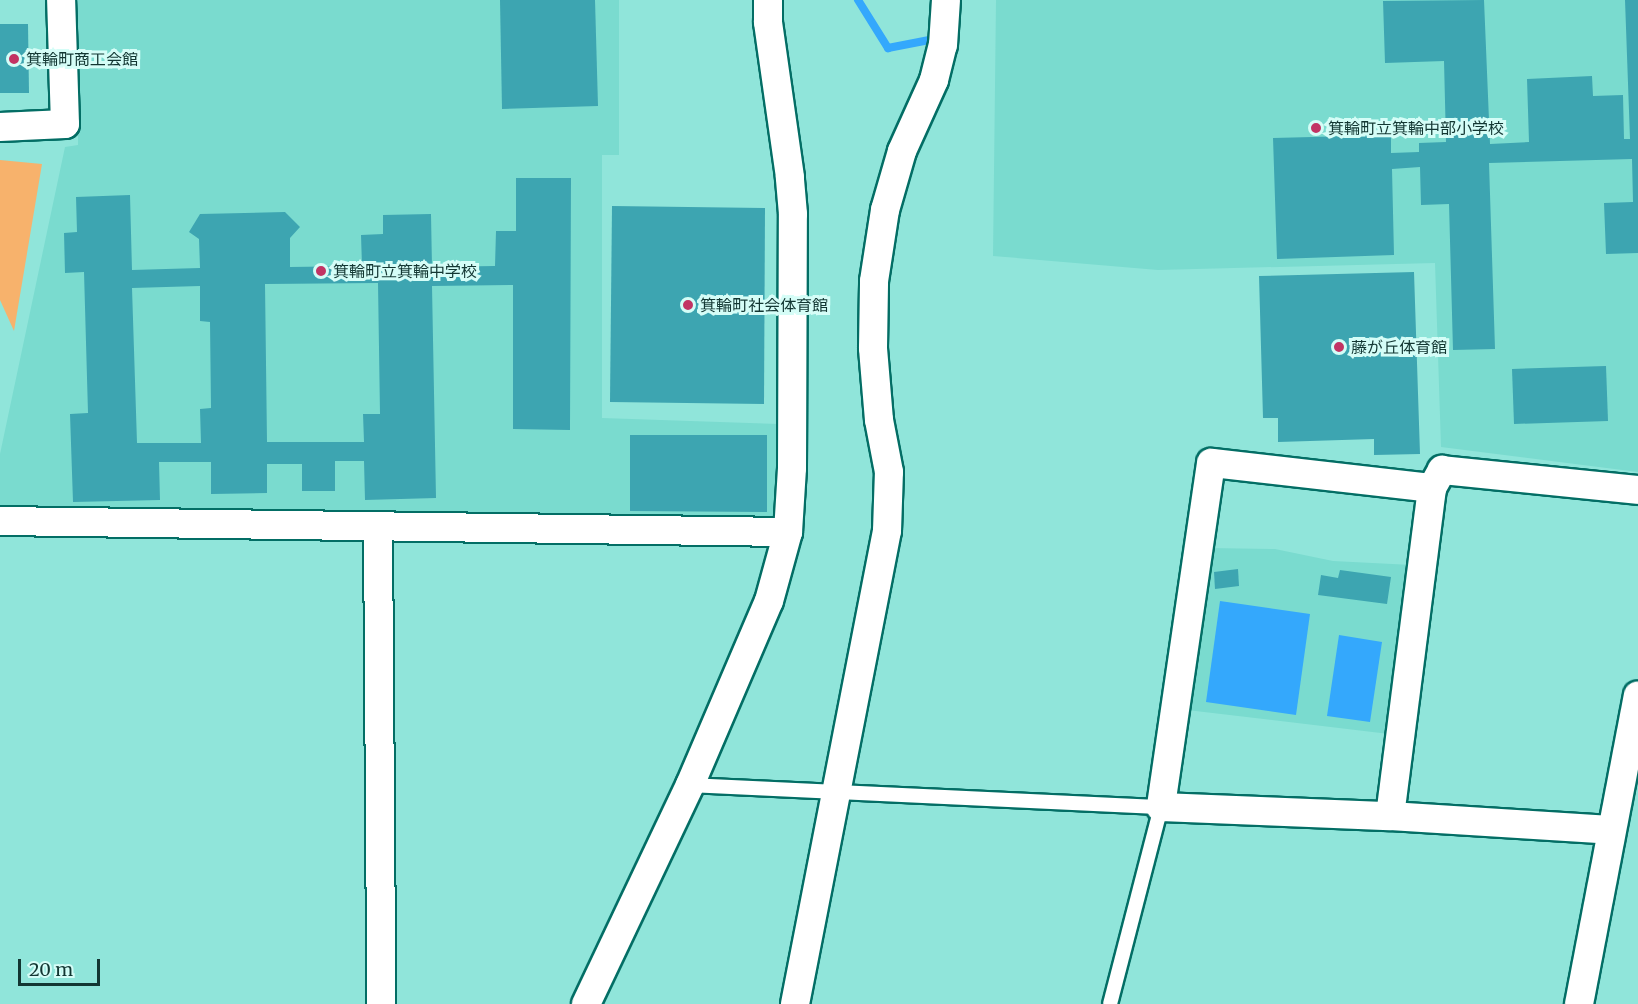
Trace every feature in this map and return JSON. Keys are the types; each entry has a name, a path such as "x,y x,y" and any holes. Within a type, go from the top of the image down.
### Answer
{"street":[{"path":"0,126 64,124 61,0"},
{"path":"586,1004 690,785 769,601 788,532 792,468 793,214 790,177 768,22 768,0"},
{"path":"795,1004 887,531 889,472 879,420 873,348 876,269 885,210 902,152 934,80 944,45 946,0"},
{"path":"1432,488 1211,463 1161,807 1390,816 1611,830"},
{"path":"1390,816 1432,488 1442,470 1638,490"},
{"path":"0,521 788,532"},
{"path":"378,527 381,1004"},
{"path":"1579,1004 1638,696"}],"lane":[{"path":"690,785 1161,807 1110,1004"}],"shaded area":[{"name":"箕輪町立箕輪中学校","path":"78,0 619,0 619,155 602,155 602,418 780,424 778,522 0,512 0,454 65,147 78,145"},
{"name":"箕輪町立箕輪中部小学校","path":"996,0 1638,0 1638,472 1441,447 1435,263 1158,270 993,256"},
{"path":"0,160 42,164 14,331 0,300"},
{"path":"1209,548 1275,549 1333,561 1412,565 1389,734 1187,710"}],"water":[{"path":"1220,601 1310,614 1296,715 1206,702"},
{"path":"1339,635 1382,642 1370,722 1327,716"}],"building":[{"path":"500,0 595,0 598,106 502,109"},
{"path":"1484,0 1490,144 1529,142 1527,79 1592,76 1593,96 1623,95 1624,139 1630,139 1625,0 1638,0 1638,253 1606,254 1604,203 1633,202 1632,159 1489,163 1495,349 1453,350 1449,204 1421,205 1420,167 1392,169 1394,255 1277,259 1273,138 1391,135 1391,153 1419,152 1419,143 1446,142 1444,61 1385,63 1383,1"},
{"name":"箕輪町商工会館","path":"0,24 28,24 29,93 0,93"},
{"path":"516,178 571,178 570,430 513,429 513,285 432,286 436,498 365,500 364,461 335,461 335,491 302,491 302,464 267,464 267,493 211,494 211,462 159,462 160,500 73,502 70,414 88,413 84,272 65,273 64,233 77,232 76,197 130,195 132,270 200,268 199,239 189,232 200,214 285,212 300,227 290,238 290,267 362,266 361,235 383,234 383,215 431,214 432,267 495,266 496,231 516,231","holes":["378,283 380,414 363,414 364,442 267,442 265,284","200,286 200,321 210,322 211,408 200,409 201,443 137,443 132,288"]},
{"name":"箕輪町社会体育館","path":"612,206 765,208 764,404 610,402"},
{"name":"藤が丘体育館","path":"1414,272 1420,454 1374,455 1374,439 1278,442 1278,418 1263,418 1259,276"},
{"path":"1606,366 1608,421 1514,424 1512,369"},
{"path":"630,435 767,435 767,512 630,511"},
{"path":"1238,569 1239,586 1215,589 1214,572"},
{"path":"1340,570 1391,577 1387,604 1318,595 1321,575 1338,578"}],"waterway":[{"path":"858,0 888,48 929,40"}],"place":[{"name":"箕輪町商工会館","path":"14,59"},
{"name":"箕輪町立箕輪中部小学校","path":"1316,128"},
{"name":"箕輪町立箕輪中学校","path":"321,271"},
{"name":"箕輪町社会体育館","path":"688,305"},
{"name":"藤が丘体育館","path":"1339,347"}]}
